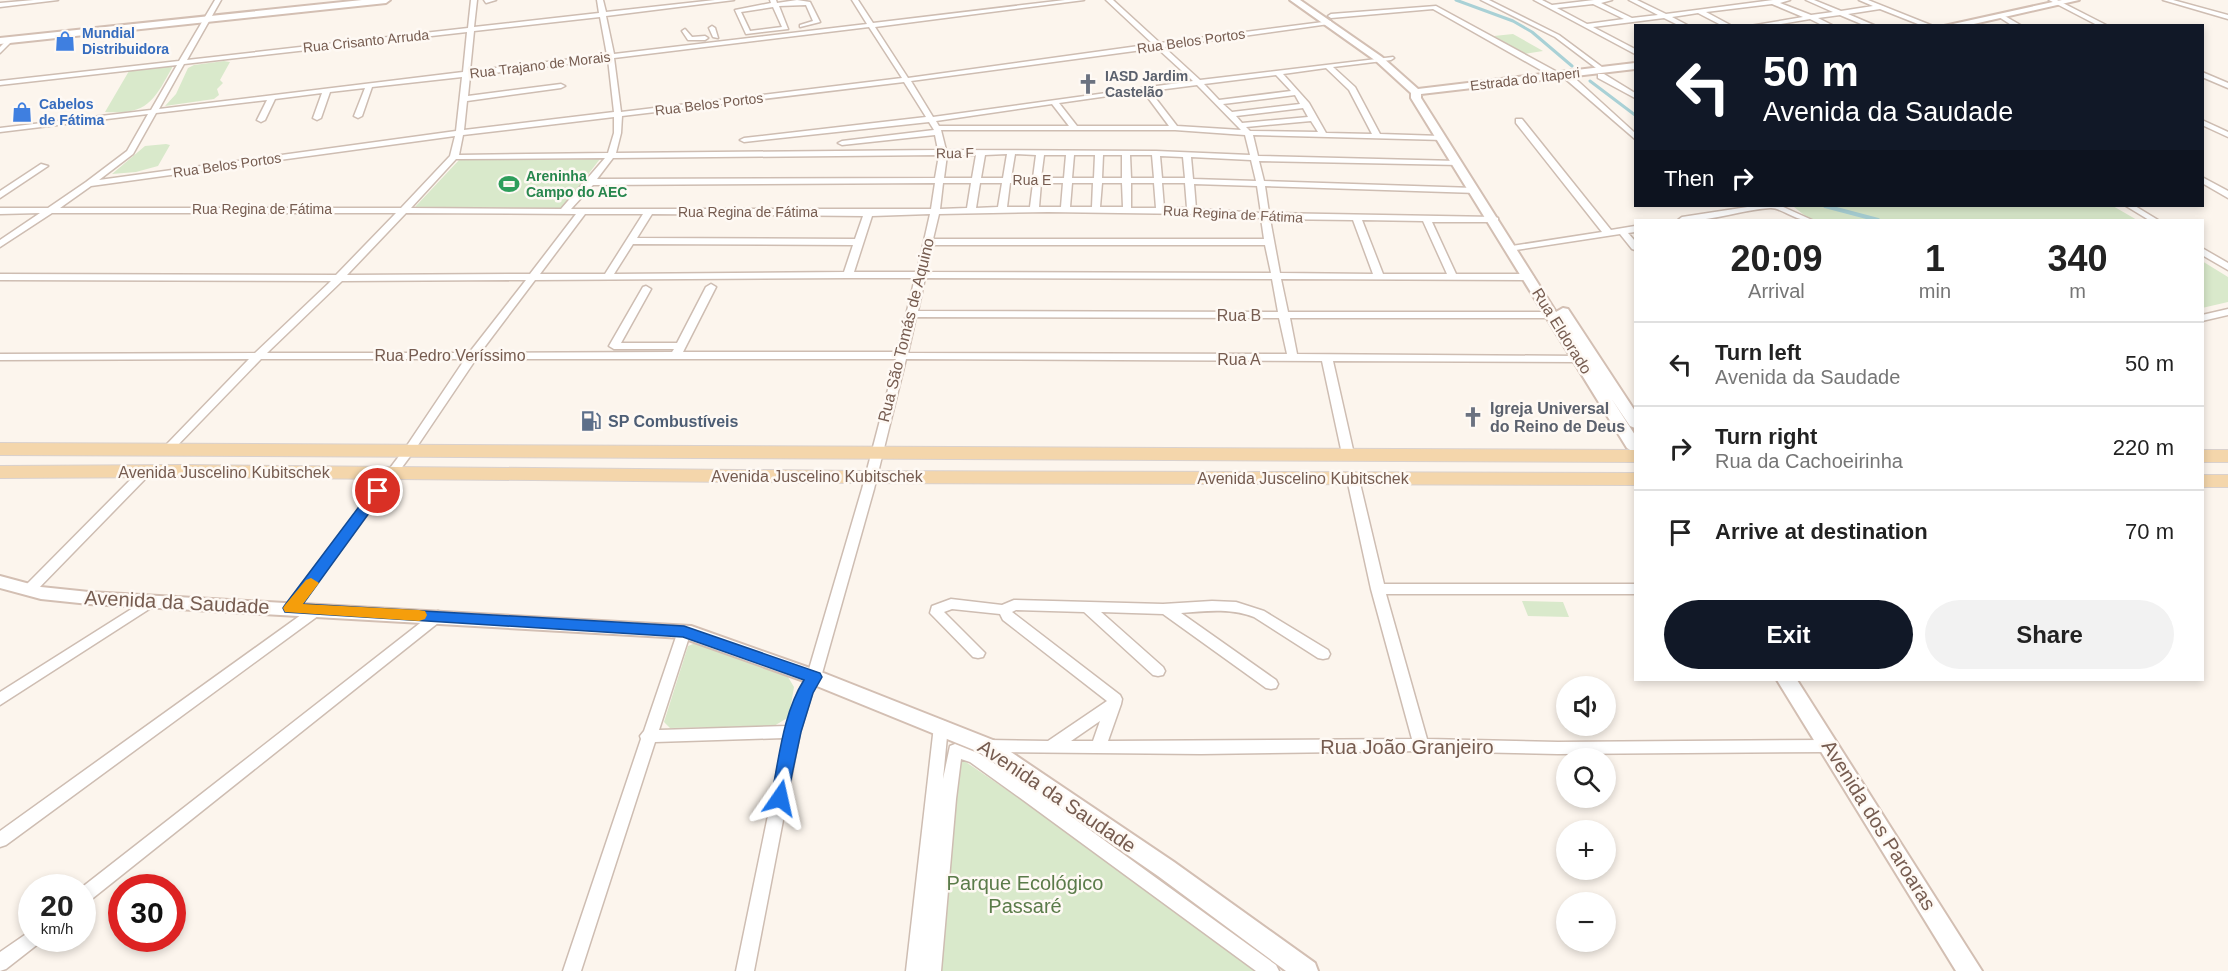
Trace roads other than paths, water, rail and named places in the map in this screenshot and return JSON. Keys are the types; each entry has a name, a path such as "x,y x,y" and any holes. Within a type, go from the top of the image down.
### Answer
{"main road":[{"name":"Avenida Juscelino Kubitschek","path":"0,449 1634,456"},
{"path":"2204,456 2228,456"},
{"name":"Avenida Juscelino Kubitschek","path":"0,472 1634,479"},
{"path":"2204,481 2228,481"}],"street":[{"path":"0,5 55,0"},
{"path":"0,244 89,184 130,152 218,0"},
{"path":"0,41 386,0"},
{"path":"169,448 258,356 339,278 454,157 460,134 474,0"},
{"path":"486,1 493,0"},
{"path":"564,211 611,155 616,144 617,116 611,56 600,0"},
{"name":"Rua Crisanto Arruda","path":"0,83 731,0"},
{"name":"Rua São Tomás de Aquino","path":"745,971 793,732 805,692 814,677 871,477 929,242 941,180 943,153 935,126 855,0"},
{"name":"Rua Trajano de Morais","path":"0,130 1081,0"},
{"path":"1109,0 1198,82 1248,133 1256,158 1269,242 1293,359"},
{"path":"1294,0 1331,19 1391,58 1421,96"},
{"path":"1306,0 1421,96"},
{"path":"1484,0 1548,31 1634,95"},
{"path":"1537,0 1634,52"},
{"path":"1552,8 1609,0"},
{"path":"1632,0 1682,24"},
{"path":"1728,0 1782,24"},
{"path":"1587,26 1787,0"},
{"path":"1809,0 1868,24"},
{"path":"1862,0 1925,24"},
{"path":"1959,24 2001,16 2053,2 2075,0"},
{"path":"2166,0 2228,17"},
{"path":"1592,1 1638,24"},
{"path":"1770,1 1826,24"},
{"path":"774,2 786,28"},
{"path":"685,31 690,39 716,37 748,33 786,28 811,25 817,22 805,2 774,2 736,11 748,33"},
{"path":"2053,2 2100,24"},
{"path":"1331,19 1434,7 1564,77 1634,136"},
{"path":"1766,24 1880,7"},
{"path":"1700,11 1725,24"},
{"path":"2001,16 2015,24"},
{"path":"1331,19 1345,17"},
{"name":"Rua Belos Portos","path":"89,184 460,134 906,80 1331,19"},
{"path":"712,28 716,37"},
{"path":"0,51 10,40"},
{"path":"1619,44 1634,41"},
{"path":"842,143 1054,102 1391,58"},
{"path":"1328,66 1352,89 1377,135"},
{"name":"Estrada do Itaperi","path":"1602,73 1634,66"},
{"name":"Estrada do Itaperi","path":"1421,96 1564,77 1634,71"},
{"path":"1277,72 1306,105 1323,134"},
{"path":"2204,75 2228,86"},
{"name":"Estrada do Itaperi","path":"1421,96 1564,77"},
{"path":"358,116 369,86"},
{"path":"464,99 561,86"},
{"path":"1145,89 1175,128"},
{"path":"317,118 327,91"},
{"path":"1218,102 1297,93"},
{"name":"Rua Eldorado","path":"1421,96 1441,138 1474,191 1634,422"},
{"path":"261,120 272,97"},
{"path":"1054,102 1075,128"},
{"path":"1230,115 1306,105"},
{"path":"1240,125 1313,119"},
{"path":"1519,121 1608,233"},
{"path":"2204,123 2228,135"},
{"path":"2204,130 2228,125"},
{"path":"744,140 839,129 935,126 1175,128 1248,133 1441,138"},
{"path":"839,129 844,154"},
{"path":"971,209 981,152"},
{"path":"1002,209 1011,152"},
{"path":"1034,209 1040,152"},
{"name":"Rua F","path":"454,157 1040,152 1156,153 1457,163"},
{"path":"1065,209 1070,153"},
{"path":"1096,209 1099,153"},
{"path":"1126,153 1127,210"},
{"path":"1156,153 1160,210"},
{"path":"1187,154 1192,211"},
{"path":"0,195 44,166"},
{"name":"Rua E","path":"590,182 1159,180 1474,191"},
{"path":"2204,181 2228,195"},
{"path":"1696,219 1723,217 1763,207"},
{"path":"1777,207 1806,219"},
{"path":"2132,207 2152,219"},
{"name":"Rua Regina de Fátima","path":"0,211 405,209 868,213 971,209 1096,209 1192,211 1265,216 1495,220"},
{"path":"291,608 410,449 474,355 583,211"},
{"path":"608,276 650,211"},
{"path":"848,275 868,213"},
{"path":"1357,218 1379,277"},
{"path":"1426,219 1453,277"},
{"path":"1514,247 1634,229"},
{"path":"1622,231 1634,247"},
{"path":"632,241 859,242"},
{"path":"929,242 1269,242"},
{"name":"Rua Eldorado","path":"1514,247 1529,277 1559,315 1578,359 1634,445"},
{"path":"2204,252 2228,267"},
{"path":"0,278 848,275 1529,277"},
{"path":"646,289 614,346 678,351 711,287"},
{"path":"2204,316 2228,312"},
{"name":"Rua B","path":"912,314 1559,315"},
{"name":"Rua Pedro Veríssimo","path":"0,357 474,355 678,351 900,357"},
{"name":"Rua A","path":"900,357 1578,359"},
{"path":"1327,359 1348,454"},
{"path":"29,590 145,472"},
{"path":"1353,478 1378,589 1421,745"},
{"name":"Avenida da Saudade","path":"0,582 54,595 684,631 814,677 941,726 986,746 1138,849 1306,971"},
{"path":"1378,589 1634,589"},
{"path":"0,699 152,601"},
{"path":"978,653 937,613 937,609 951,604 1004,610 1014,605 1166,609 1235,606 1248,608 1323,654"},
{"path":"1087,607 1158,671"},
{"path":"1166,609 1271,684"},
{"path":"0,840 317,610"},
{"path":"1004,610 1008,618 1110,693 1114,704 1098,748"},
{"path":"96,886 438,616"},
{"path":"572,971 647,736 684,631"},
{"name":"Avenida dos Paroaras","path":"1788,681 1971,971"},
{"path":"1050,747 1114,704"},
{"path":"915,971 941,726"},
{"path":"647,736 793,732"},
{"name":"Rua João Granjeiro","path":"986,746 1098,748 1421,745 1558,748 1828,746"},
{"path":"932,971 948,799 956,750 975,758 1029,795 1270,971"},
{"path":"0,963 18,949"}],"waterway":[{"path":"1456,0 1513,21 1532,32 1572,66"},
{"path":"1590,81 1634,114"},
{"path":"1829,207 1874,219"}],"place":[{"name":"Mundial Distribuidora","path":"65,41"},
{"name":"IASD Jardim Castelão","path":"1088,84"},
{"name":"Cabelos de Fátima","path":"22,112"},
{"name":"Areninha Campo do AEC","path":"509,184"},
{"name":"Igreja Universal do Reino de Deus","path":"1473,417"},
{"name":"SP Combustíveis","path":"591,421"}],"park label":[{"name":"Parque Ecológico Passaré","path":"1025,894"}]}
